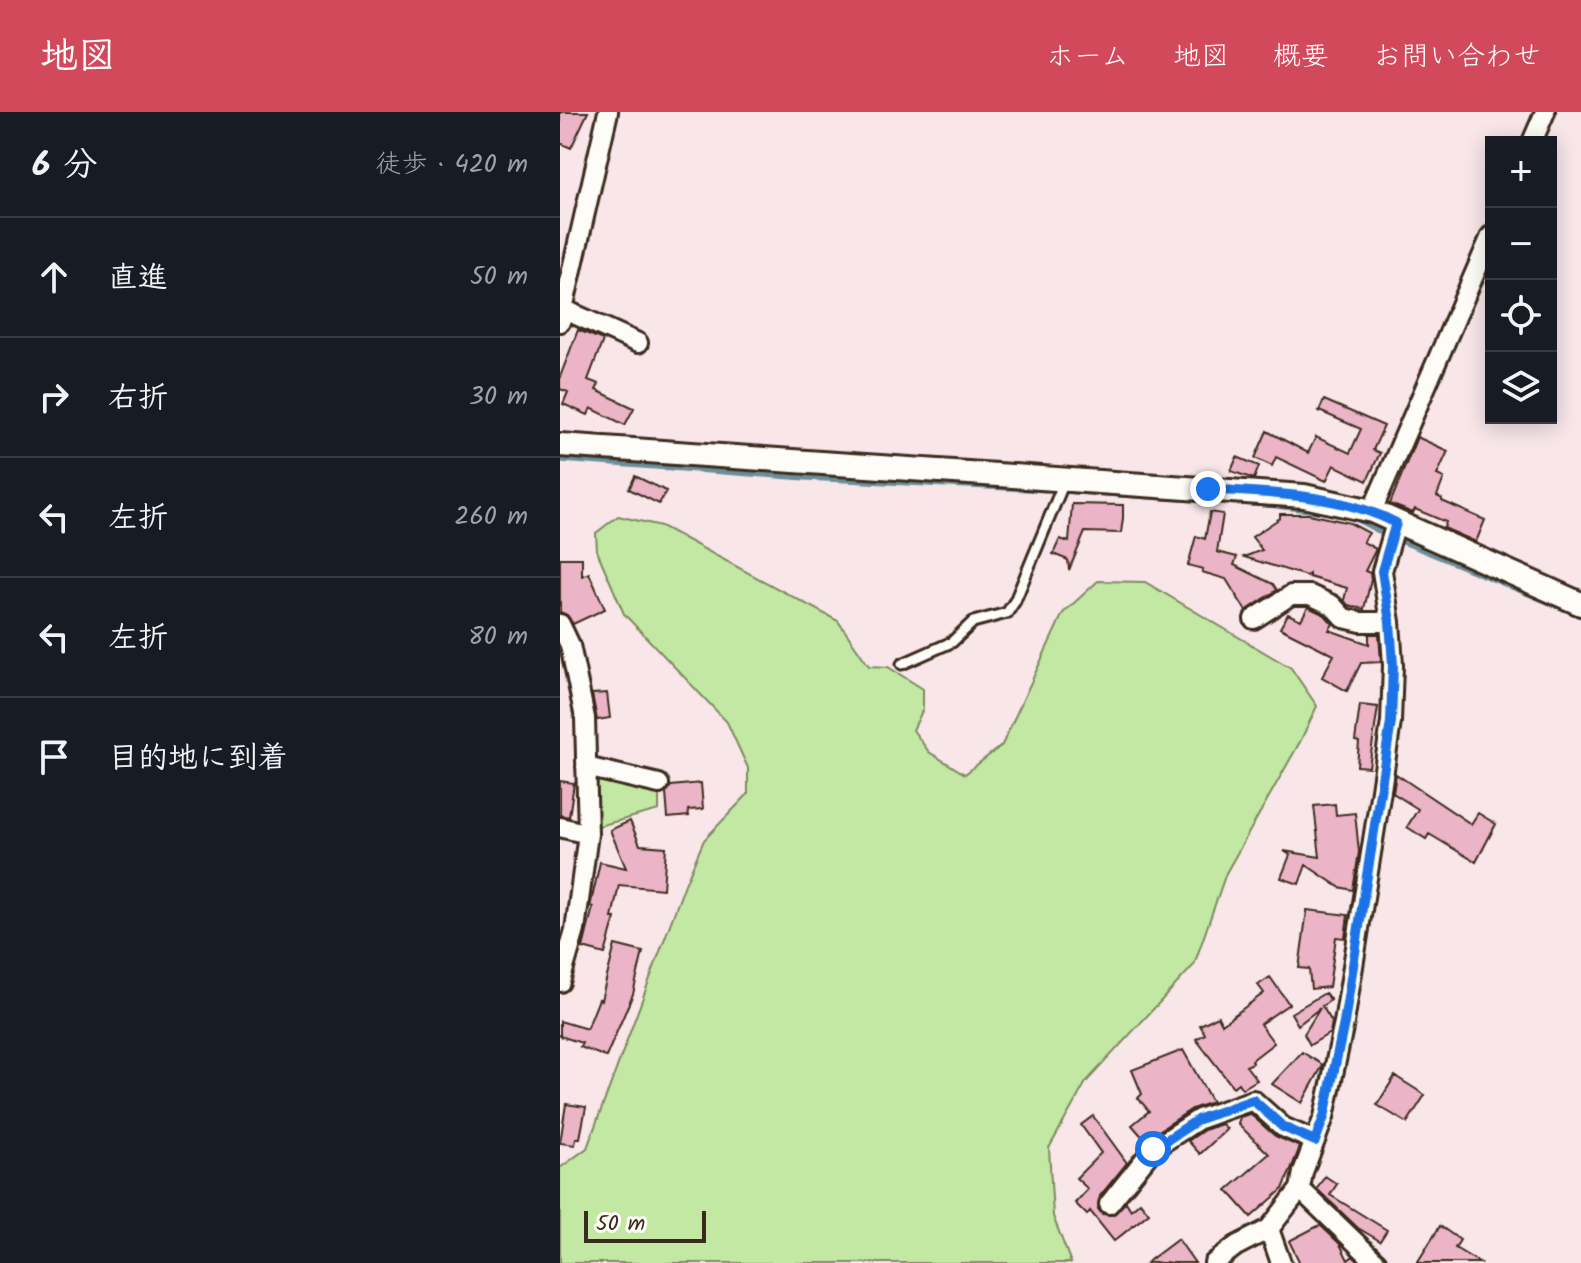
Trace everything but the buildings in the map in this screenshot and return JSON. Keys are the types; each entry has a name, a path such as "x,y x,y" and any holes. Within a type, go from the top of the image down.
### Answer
{"street":[{"path":"608,112 561,316 638,343"},
{"path":"1535,136 1545,112"},
{"path":"1372,511 1485,250"},
{"path":"560,445 1304,496 1372,511 1581,604"},
{"path":"1214,1263 1236,1246 1269,1229 1300,1189 1303,1172 1324,1117 1344,1023 1391,722 1393,665 1382,571 1396,523"},
{"path":"1254,619 1291,595 1310,595 1332,605 1344,618 1361,622 1390,622"},
{"path":"560,624 570,645 567,662 585,718 588,834 567,928 560,982"},
{"path":"586,767 659,784"},
{"path":"560,827 588,834"},
{"path":"1109,1204 1153,1149 1199,1119 1253,1100 1283,1127 1315,1141"},
{"path":"1300,1189 1377,1263"},
{"path":"1269,1229 1281,1263"}],"lane":[{"path":"902,664 952,642 973,622 1007,613 1045,532 1065,479"}],"green space":[{"path":"618,516 661,526 838,621 869,666 888,667 923,689 923,709 913,730 929,752 965,774 1002,745 1063,613 1098,581 1145,582 1291,668 1317,706 1226,873 1194,965 1086,1082 1049,1148 1053,1216 1071,1263 560,1263 560,1168 587,1148 704,840 748,794 748,768 727,722 624,614 597,551 596,533"},
{"path":"590,776 659,790 659,810 595,827"}],"waterway":[{"path":"560,460 804,478 1046,490"},
{"path":"1074,492 1268,505 1332,513"},
{"path":"1350,516 1384,534"},
{"path":"1398,540 1581,616"}],"route":[{"path":"1153,1149 1199,1119 1253,1100 1283,1127 1315,1141 1324,1117 1344,1023 1391,722 1393,665 1382,571 1396,523 1372,511 1304,496 1208,489"}]}
